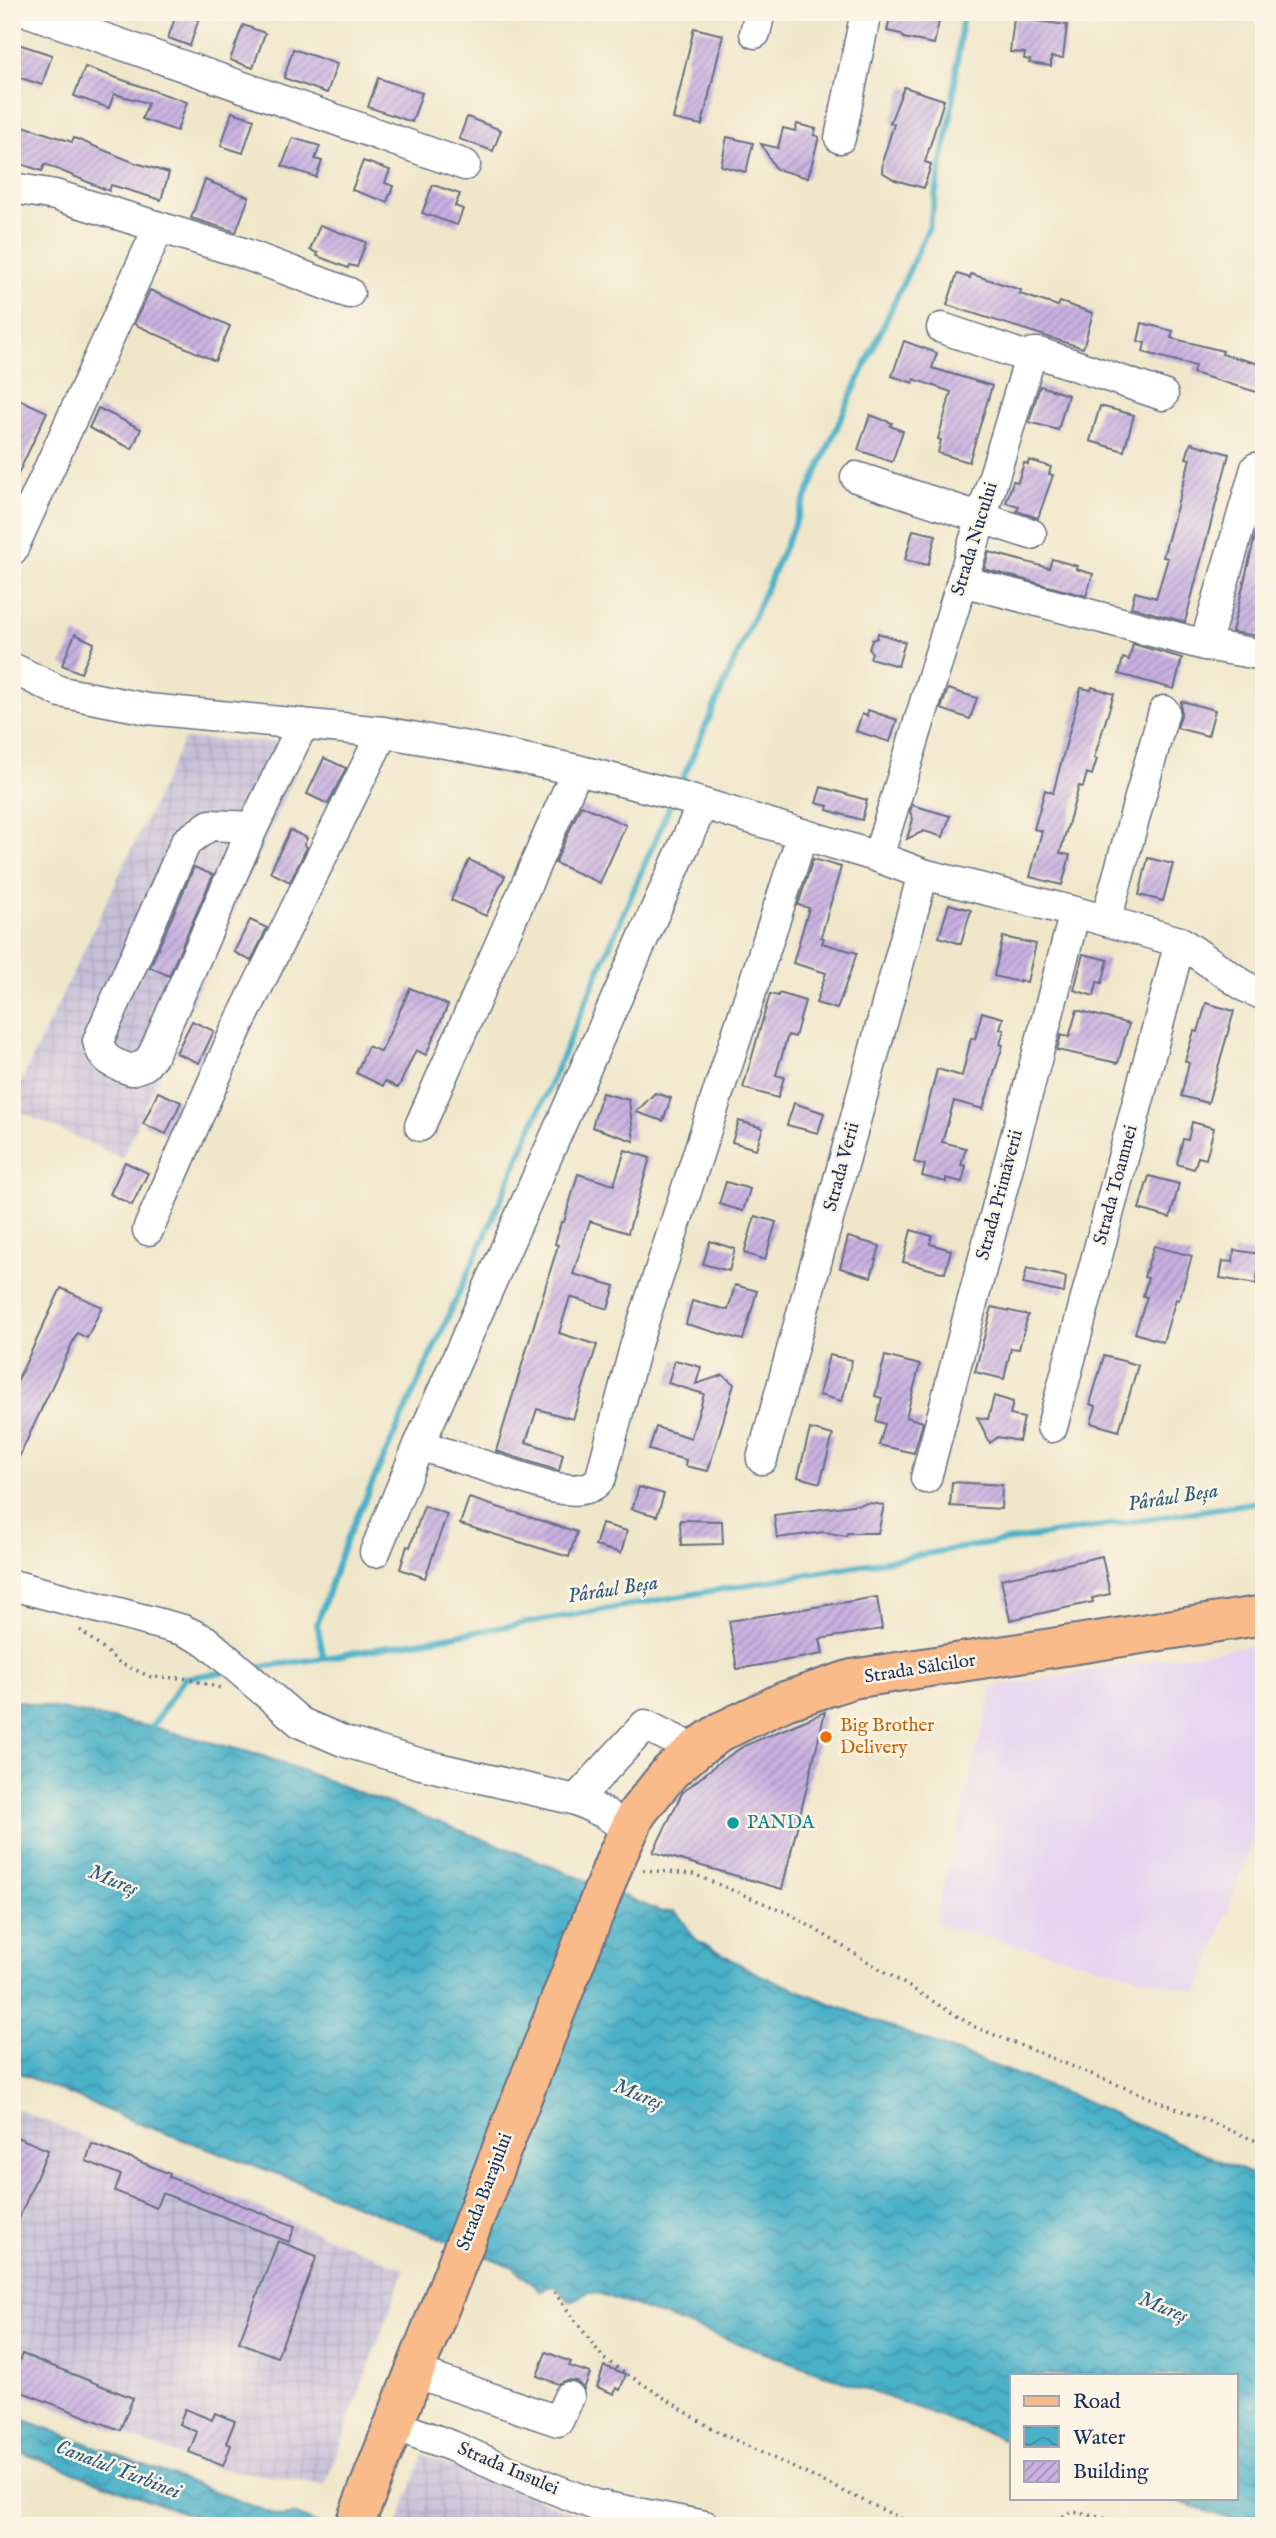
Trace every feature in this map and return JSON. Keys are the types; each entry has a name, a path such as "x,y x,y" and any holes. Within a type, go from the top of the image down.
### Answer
{"main road":[{"name":"Strada Sălcilor","path":"622,1844 638,1813 670,1772 695,1750 722,1731 785,1701 852,1679 1264,1615"},
{"name":"Strada Barajului","path":"356,2519 622,1844"}],"street":[{"path":"29,12 465,165"},
{"path":"840,138 866,12"},
{"path":"12,188 55,195 237,251 349,293"},
{"path":"12,550 159,227"},
{"path":"942,328 1030,358 1034,353 1039,353 1163,395"},
{"name":"Strada Nucului","path":"878,857 1030,358"},
{"path":"1205,645 1256,468"},
{"path":"856,477 1031,534"},
{"path":"962,581 1205,645 1264,655"},
{"path":"12,668 61,692 148,709 383,732 578,770 661,791 878,857 923,874 1106,920 1180,942 1246,987 1264,995"},
{"path":"1106,920 1164,711"},
{"path":"253,827 210,825 186,842 98,1041 101,1053 109,1062 131,1070 145,1065 153,1055 253,827 303,724"},
{"path":"148,1230 236,1030 383,732"},
{"path":"420,1126 578,770"},
{"path":"375,1552 695,803"},
{"path":"419,1445 569,1491 597,1483 601,1477 635,1347 802,836"},
{"name":"Strada Verii","path":"762,1459 923,874"},
{"name":"Strada Primăverii","path":"926,1478 1075,912"},
{"name":"Strada Toamnei","path":"1052,1427 1180,942"},
{"path":"12,1585 183,1630 206,1641 301,1723 343,1741 421,1764 576,1800 606,1814 622,1844"},
{"path":"576,1800 645,1725 695,1750"},
{"path":"414,2372 558,2421 569,2397"},
{"name":"Strada Insulei","path":"394,2425 595,2505 705,2526"}],"path":[{"path":"52,1595 75,1625 120,1662 152,1677 184,1678 224,1689"},
{"path":"622,1844 645,1871 693,1874 790,1914 975,2027 1264,2144"},
{"path":"554,2292 604,2359 714,2431 917,2526"},
{"path":"1036,2526 1074,2512 1142,2526"}],"shaded area":[{"path":"184,739 309,743 122,1158 12,1108 12,1101"},
{"path":"1264,1643 1264,1807 1199,1992 934,1924 993,1687"},
{"path":"12,2107 405,2269 325,2485 209,2467 12,2390"},
{"path":"423,2455 606,2526 397,2526"}],"water":[{"name":"Mureș","path":"12,1700 152,1727 263,1756 504,1847 662,1912 674,1911 698,1941 760,1975 1071,2095 1264,2180 1264,2526 1248,2526 1175,2500 1238,2500 1238,2374 1010,2374 1010,2441 601,2294 589,2292 570,2302 555,2286 541,2291 513,2267 286,2177 137,2123 12,2070"},
{"name":"Canalul Turbinei","path":"12,2415 282,2517 296,2515 322,2526 219,2526 12,2449"}],"building":[{"path":"177,12 201,12 190,46 168,38"},
{"path":"891,12 941,12 934,44 904,38 901,34 887,31"},
{"path":"1014,18 1067,25 1063,58 1051,57 1051,66 1029,63 1030,60 1024,59 1025,53 1010,52"},
{"path":"243,25 265,33 253,68 230,60"},
{"path":"694,28 723,35 702,125 673,119"},
{"path":"12,42 52,55 42,85 12,75"},
{"path":"293,49 337,64 327,93 284,78"},
{"path":"85,67 187,102 177,131 142,119 148,103 114,94 109,108 74,96"},
{"path":"378,78 422,93 412,122 368,107"},
{"path":"904,87 944,100 925,162 931,164 924,188 895,180 882,172 883,159 894,124 890,123"},
{"path":"232,112 254,119 243,153 221,146"},
{"path":"467,117 501,130 493,151 459,139"},
{"path":"797,124 816,129 814,135 819,137 808,178 776,169 761,144 778,148 783,128 795,131"},
{"path":"20,125 72,142 74,138 133,162 169,173 161,200 111,185 109,191 45,164 42,171 12,161 12,149"},
{"path":"727,137 753,143 746,172 721,166"},
{"path":"293,138 320,146 315,159 322,161 316,177 282,166"},
{"path":"363,161 390,170 385,183 393,186 387,202 352,190"},
{"path":"205,180 249,197 236,232 191,218"},
{"path":"433,185 460,194 455,206 463,209 457,225 422,213"},
{"path":"320,225 366,242 357,267 349,265 348,268 317,256 318,253 310,250"},
{"path":"957,274 970,278 971,274 1021,290 1020,294 1058,306 1060,302 1093,313 1083,348 947,305"},
{"path":"150,290 230,326 215,361 134,324"},
{"path":"1142,323 1173,331 1171,338 1264,365 1264,380 1260,393 1193,373 1195,366 1143,352 1145,343 1138,341"},
{"path":"904,341 937,353 932,368 992,386 969,462 938,453 941,440 938,439 951,392 914,379 913,383 892,376"},
{"path":"1040,386 1068,395 1058,430 1029,422"},
{"path":"12,396 47,412 12,487"},
{"path":"1100,406 1134,415 1124,451 1090,441"},
{"path":"98,408 141,429 132,449 89,428"},
{"path":"870,415 892,423 890,426 903,431 892,462 858,450"},
{"path":"1191,443 1229,454 1185,622 1131,607 1135,592 1156,598 1168,558 1163,557 1190,459 1186,458"},
{"path":"1029,460 1051,467 1049,474 1053,475 1038,518 1017,511 1019,506 1006,503 1013,481 1018,482 1024,463 1028,464"},
{"path":"1257,528 1264,528 1264,616 1259,636 1232,632"},
{"path":"913,530 936,535 928,565 905,560"},
{"path":"989,552 1049,568 1052,559 1077,566 1076,569 1093,574 1086,596 984,569"},
{"path":"878,633 905,642 898,666 870,658 872,653 869,649"},
{"path":"75,634 94,643 81,673 62,665"},
{"path":"1133,644 1182,658 1174,689 1119,674 1123,658 1129,660"},
{"path":"1092,687 1114,694 1094,758 1097,759 1092,775 1087,773 1083,787 1079,786 1060,853 1070,855 1062,885 1030,877 1042,831 1034,829 1045,790 1053,793 1081,688 1091,690"},
{"path":"948,689 977,698 970,719 941,709"},
{"path":"1181,701 1215,710 1208,736 1177,728"},
{"path":"868,710 897,720 890,742 856,731 862,714 867,716"},
{"path":"324,758 346,768 328,804 307,794"},
{"path":"821,787 867,800 862,820 827,810 828,806 816,803"},
{"path":"581,805 626,825 600,883 555,863"},
{"path":"912,805 950,816 943,837 924,831 907,839 913,819 910,812"},
{"path":"290,830 307,838 304,845 307,847 290,882 270,872"},
{"path":"1148,858 1173,864 1163,901 1139,895"},
{"path":"813,859 841,867 821,937 824,938 822,943 857,953 837,1009 816,1003 826,973 793,963 809,908 798,905"},
{"path":"469,860 505,876 486,916 451,900"},
{"path":"194,867 213,875 169,976 150,967"},
{"path":"949,904 971,910 961,944 939,937"},
{"path":"250,920 267,928 251,961 234,952"},
{"path":"1003,937 1036,944 1027,982 994,976"},
{"path":"1083,954 1108,960 1102,983 1097,982 1094,996 1074,990"},
{"path":"410,988 448,1005 426,1055 416,1050 398,1088 385,1081 383,1086 356,1073 368,1046 381,1052"},
{"path":"779,993 805,1001 795,1037 788,1035 776,1075 784,1077 778,1098 743,1088 770,994 778,996"},
{"path":"1206,1003 1234,1011 1208,1103 1181,1096 1189,1063 1185,1061 1194,1031 1198,1032"},
{"path":"1077,1010 1129,1024 1118,1063 1057,1050 1061,1035 1069,1037"},
{"path":"982,1012 1003,1018 1000,1029 1004,1030 1000,1044 1003,1045 983,1109 954,1101 942,1142 966,1148 961,1165 966,1166 962,1182 946,1178 946,1182 922,1176 925,1165 914,1162 937,1069 962,1076 971,1038 975,1039"},
{"path":"192,1021 214,1031 199,1063 176,1053"},
{"path":"158,1092 181,1102 166,1134 143,1124"},
{"path":"602,1093 629,1100 634,1141 592,1127"},
{"path":"655,1093 671,1098 663,1121 636,1112"},
{"path":"794,1103 824,1113 818,1133 787,1125"},
{"path":"739,1121 763,1128 756,1149 732,1142"},
{"path":"1192,1122 1214,1128 1206,1159 1198,1157 1194,1169 1177,1164 1183,1139 1188,1140"},
{"path":"625,1150 650,1158 628,1233 590,1221 573,1274 615,1286 608,1309 570,1297 559,1333 597,1345 573,1419 537,1409 526,1442 563,1454 559,1471 496,1451 558,1245 555,1244 561,1222 564,1222 578,1174 614,1185"},
{"path":"125,1162 148,1173 132,1205 110,1194"},
{"path":"1149,1176 1179,1184 1170,1218 1139,1209"},
{"path":"726,1182 750,1189 743,1211 719,1204"},
{"path":"755,1216 776,1222 765,1260 744,1253"},
{"path":"911,1230 932,1236 930,1244 951,1250 945,1273 903,1262"},
{"path":"848,1237 880,1246 871,1277 840,1268"},
{"path":"710,1241 735,1249 729,1271 703,1264"},
{"path":"1154,1246 1192,1256 1163,1342 1135,1333 1147,1297 1143,1296 1148,1278 1144,1277"},
{"path":"1234,1250 1261,1254 1256,1284 1220,1278 1223,1261 1233,1262"},
{"path":"1027,1268 1066,1277 1064,1293 1023,1284"},
{"path":"735,1285 757,1291 743,1340 686,1324 692,1301 728,1310"},
{"path":"61,1288 102,1307 87,1338 77,1333 12,1472 12,1392"},
{"path":"992,1307 1028,1315 1019,1349 1011,1348 1004,1379 975,1372"},
{"path":"829,1355 852,1360 842,1401 819,1395"},
{"path":"885,1356 920,1365 906,1417 923,1422 914,1453 879,1445 885,1424 876,1421 882,1398 875,1396"},
{"path":"1104,1356 1138,1365 1119,1431 1091,1423 1096,1406 1090,1404"},
{"path":"675,1360 701,1367 696,1384 723,1375 734,1384 708,1471 685,1466 686,1460 649,1450 656,1427 691,1438 704,1394 668,1383"},
{"path":"994,1396 1013,1402 1010,1415 1024,1418 1019,1441 998,1437 990,1443 977,1417 988,1419"},
{"path":"810,1429 833,1435 820,1483 798,1477"},
{"path":"952,1482 1002,1485 1001,1509 950,1506"},
{"path":"639,1487 664,1494 657,1516 632,1509"},
{"path":"469,1498 577,1532 569,1557 460,1524"},
{"path":"869,1503 884,1505 878,1533 847,1533 846,1536 824,1532 777,1538 774,1515"},
{"path":"424,1506 447,1514 425,1578 400,1569"},
{"path":"680,1520 722,1521 723,1544 681,1545"},
{"path":"602,1524 627,1531 621,1553 595,1546"},
{"path":"1102,1556 1110,1594 1092,1598 1093,1602 1010,1620 1001,1579"},
{"path":"877,1597 882,1629 820,1639 823,1654 737,1669 729,1621"},
{"name":"PANDA","path":"825,1712 782,1889 653,1852 682,1793 718,1763 744,1746"},
{"path":"12,2135 48,2150 12,2235"},
{"path":"92,2144 295,2226 289,2242 162,2193 156,2208 115,2191 121,2175 86,2161"},
{"path":"278,2241 317,2256 277,2357 239,2342"},
{"path":"546,2352 571,2362 569,2366 590,2373 584,2389 576,2381 567,2380 558,2384 537,2376"},
{"path":"22,2354 133,2398 120,2430 12,2388 12,2379"},
{"path":"604,2366 626,2374 620,2390 616,2388 614,2394 597,2387"},
{"path":"185,2409 212,2420 215,2413 235,2421 226,2443 231,2445 223,2466 189,2452 197,2432 179,2424"}],"waterway":[{"path":"679,787 841,418 929,227 951,116 963,12"},
{"path":"324,1658 317,1624 345,1543 485,1236 671,803"},
{"name":"Pârâul Beșa","path":"254,1668 948,1550 1264,1501"},
{"name":"Pârâul Beșa","path":"148,1733 184,1678 226,1672"}],"place":[{"name":"Big Brother Delivery","path":"826,1737"},
{"name":"PANDA","path":"733,1823"}]}
